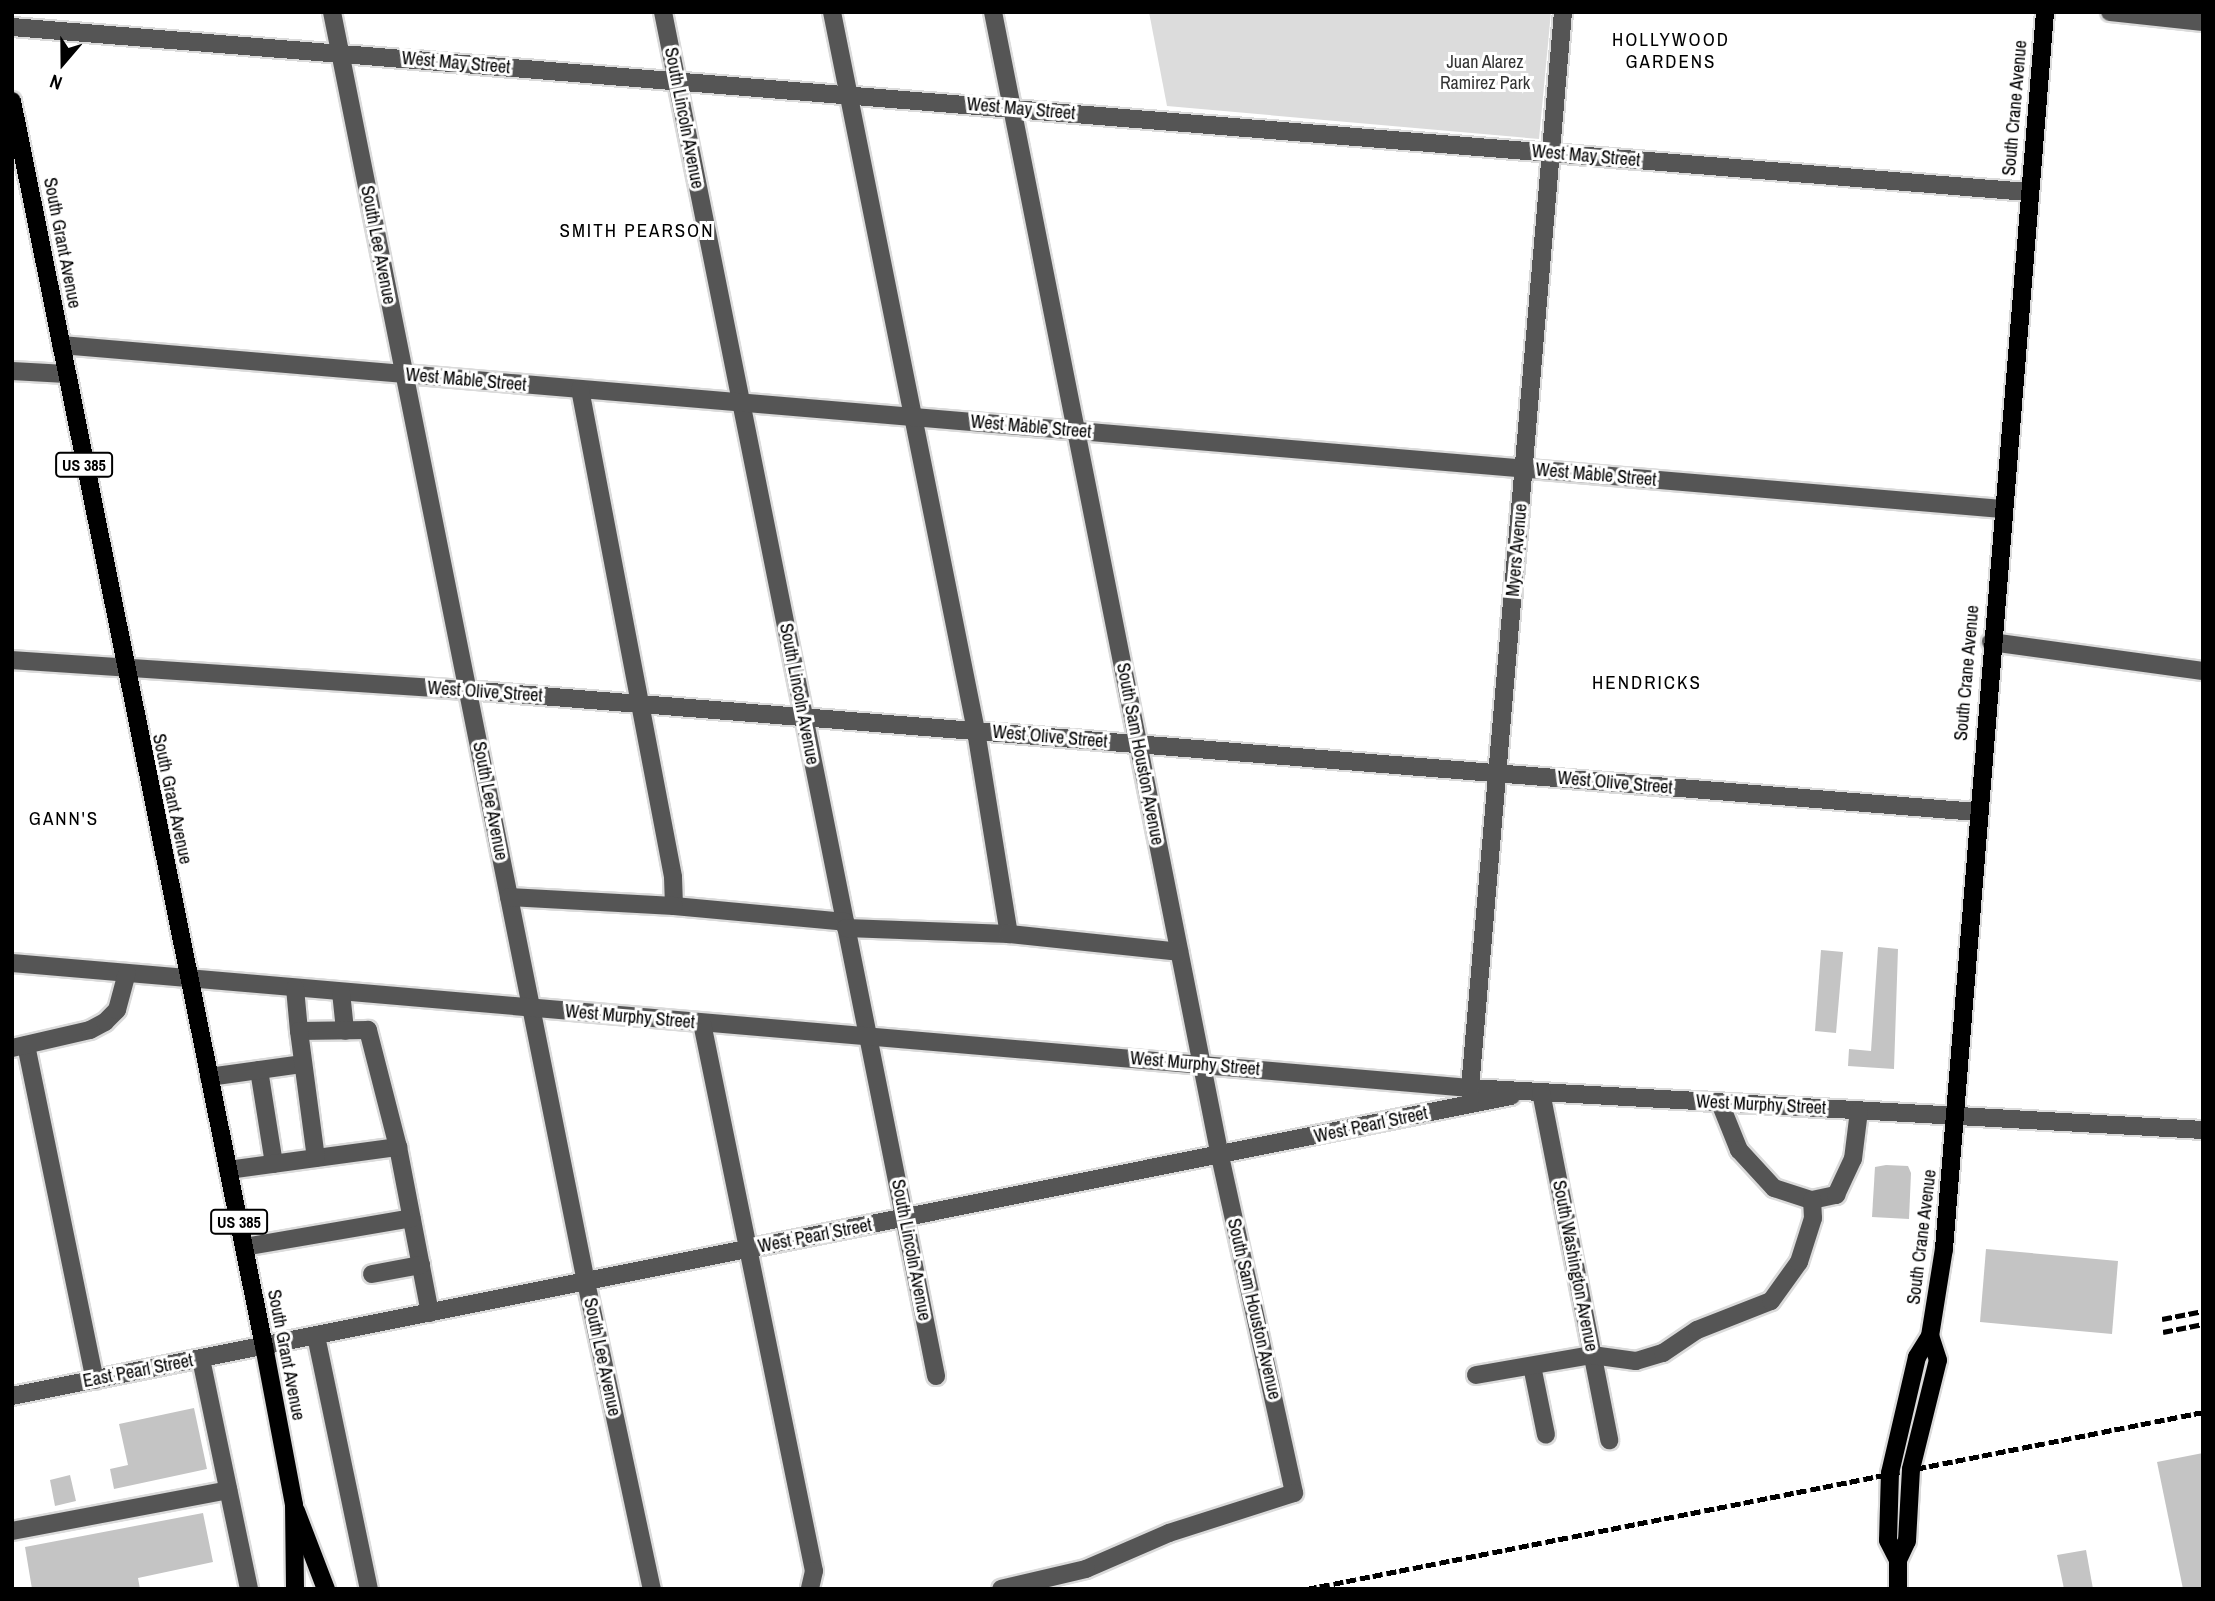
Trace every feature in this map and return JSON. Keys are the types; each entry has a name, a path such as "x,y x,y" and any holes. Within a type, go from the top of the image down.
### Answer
{"main road":[{"name":"South Crane Avenue","path":"1898,1589 1898,1560 1907,1541 1912,1462 1938,1360 1930,1336 1956,1117 1976,812 2045,12"},
{"name":"South Grant Avenue","path":"12,101 123,666 264,1346 293,1505 295,1589"},
{"name":"South Grant Avenue","path":"293,1505 326,1589"}],"street":[{"name":"South Lee Avenue","path":"332,12 586,1282 652,1589"},
{"name":"South Lincoln Avenue","path":"663,12 936,1376"},
{"path":"832,12 976,731 1009,934"},
{"name":"South Sam Houston Avenue","path":"993,12 1201,1065 1294,1493 1169,1533 1086,1569 1000,1589"},
{"name":"Myers Avenue","path":"1470,1088 1563,12"},
{"path":"2110,12 2203,22"},
{"name":"West May Street","path":"12,27 2029,192"},
{"name":"West Mable Street","path":"61,345 2002,509"},
{"path":"12,371 66,374"},
{"path":"580,389 641,704 674,906"},
{"path":"1991,642 2203,671"},
{"name":"West Olive Street","path":"12,660 467,690 1976,812"},
{"path":"509,897 674,906 846,925 1009,934 1179,952"},
{"name":"West Murphy Street","path":"12,963 1470,1088 2203,1130"},
{"path":"95,1380 19,1046 90,1030 105,1022 117,1010 127,973"},
{"path":"295,988 316,1158"},
{"path":"341,992 345,1031"},
{"path":"702,1023 814,1571 810,1589"},
{"path":"299,1031 368,1030 398,1147 430,1313"},
{"path":"209,1077 303,1064"},
{"path":"259,1070 274,1164"},
{"name":"West Pearl Street","path":"264,1346 1536,1092"},
{"name":"South Washington Avenue","path":"1536,1092 1609,1440"},
{"path":"1720,1103 1740,1150 1774,1188 1812,1200 1836,1195 1853,1159 1859,1111"},
{"path":"228,1170 398,1147"},
{"path":"1476,1375 1592,1355 1636,1361 1663,1353 1697,1330 1771,1301 1799,1262 1813,1218 1812,1200"},
{"path":"244,1247 412,1218"},
{"path":"372,1274 421,1265"},
{"path":"316,1336 369,1589"},
{"name":"East Pearl Street","path":"12,1396 264,1346"},
{"path":"201,1359 249,1589"},
{"path":"1532,1366 1546,1436"},
{"path":"12,1531 228,1490"}],"green space":[{"name":"Juan Alarez Ramirez Park","path":"1149,12 1551,12 1539,139 1167,106"}],"building":[{"path":"1878,947 1898,949 1894,1069 1848,1066 1849,1049 1871,1051"},
{"path":"1821,950 1843,952 1836,1033 1815,1031"},
{"path":"1908,1166 1911,1173 1909,1219 1872,1217 1875,1167"},
{"path":"1986,1249 2118,1261 2112,1334 1980,1322"},
{"path":"194,1408 207,1469 114,1489 110,1469 128,1465 119,1424"},
{"path":"2203,1453 2203,1589 2183,1589 2157,1462"},
{"path":"70,1475 76,1501 55,1506 50,1480"},
{"path":"203,1513 213,1562 138,1578 140,1589 32,1589 25,1547"},
{"path":"2086,1550 2093,1589 2064,1589 2057,1555"}],"railway":[{"path":"2162,1319 2203,1311"},
{"path":"2163,1332 2203,1324"},
{"path":"1307,1589 2203,1412"}],"district":[{"name":"HOLLYWOOD GARDENS","path":"1671,51"},
{"name":"SMITH PEARSON","path":"637,231"},
{"name":"HENDRICKS","path":"1647,683"},
{"name":"GANN'S","path":"64,819"}]}
